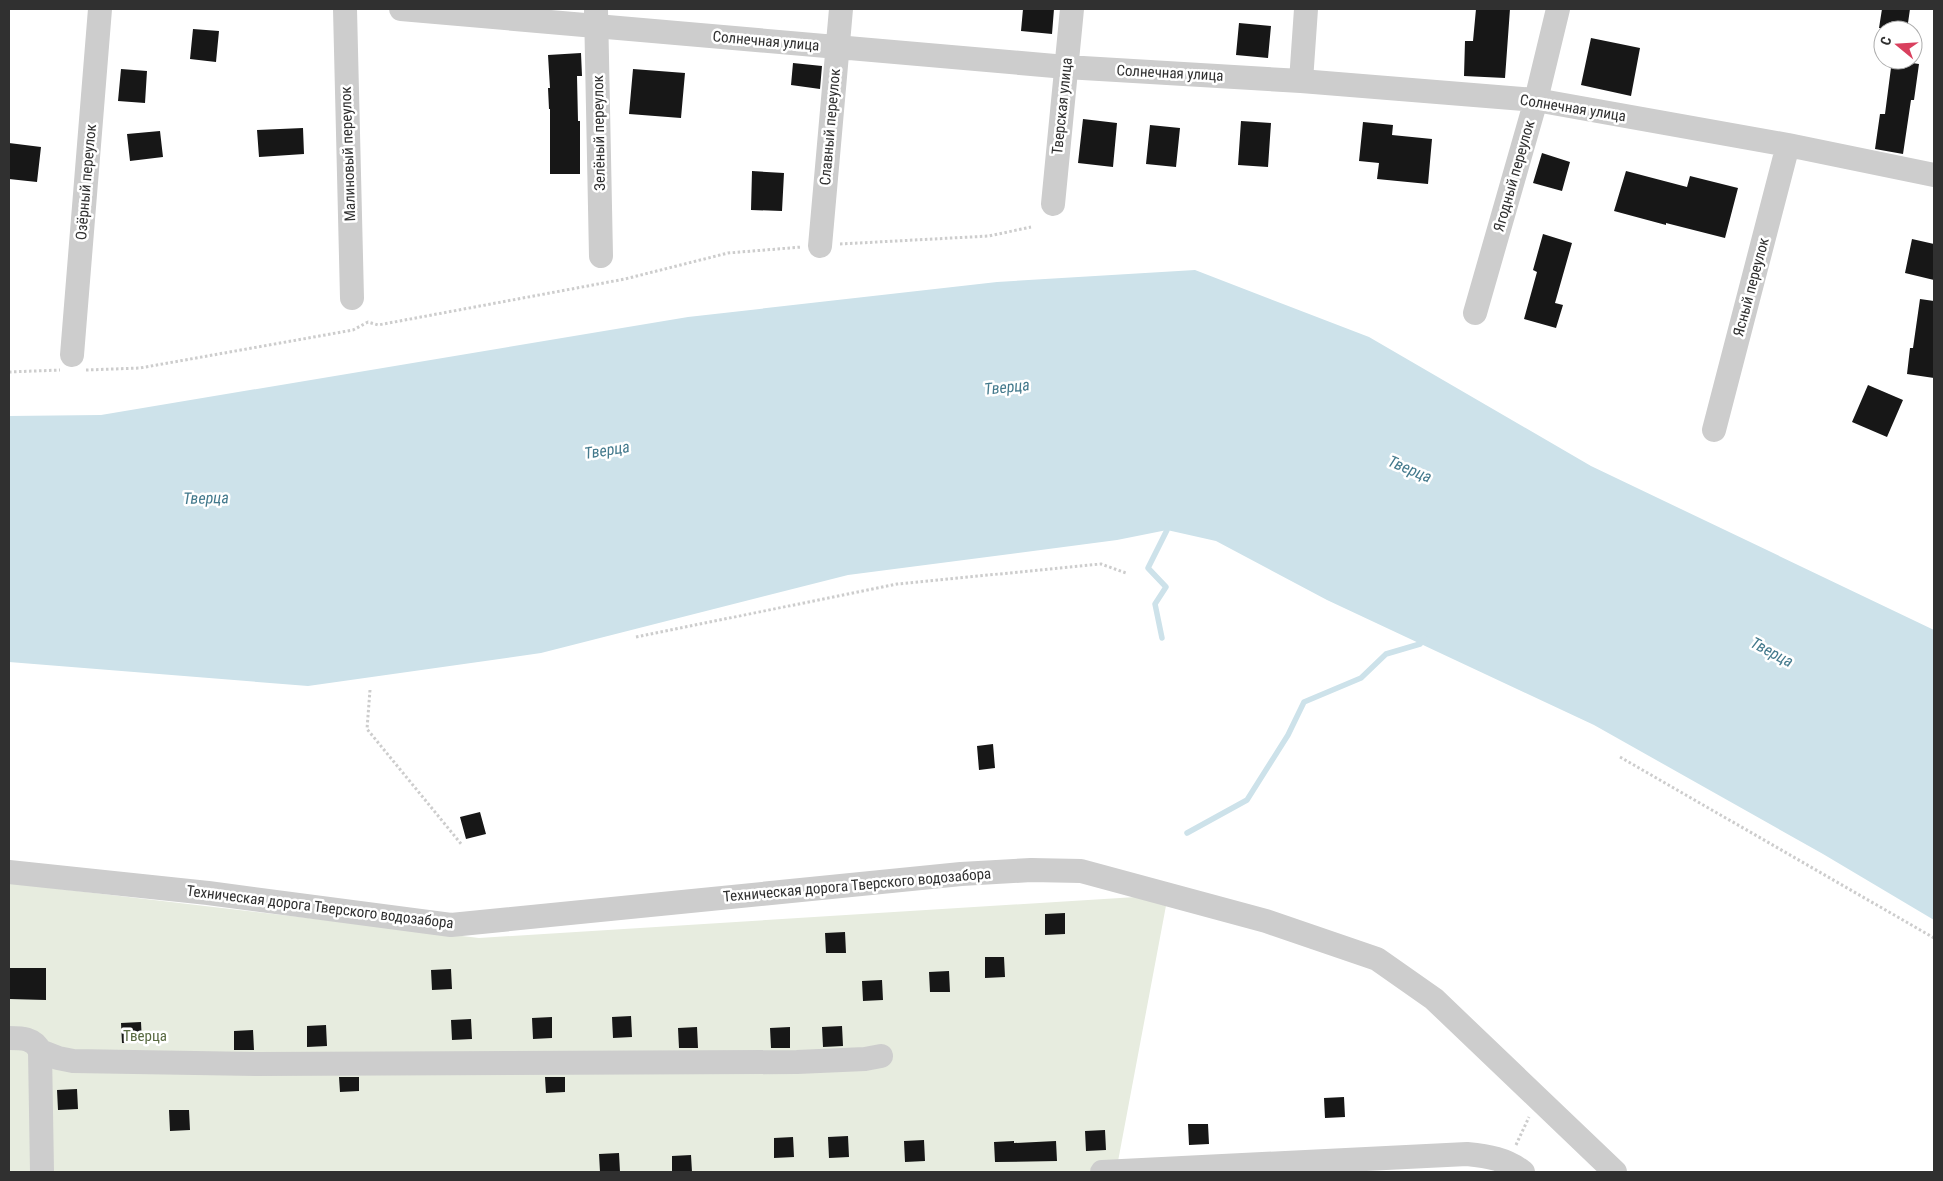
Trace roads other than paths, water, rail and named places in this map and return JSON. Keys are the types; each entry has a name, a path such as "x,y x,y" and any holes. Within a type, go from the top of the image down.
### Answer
{"street":[{"name":"Озёрный переулок","path":"74,365 100,9"},
{"name":"Малиновый переулок","path":"344,9 352,298"},
{"name":"Солнечная улица","path":"401,9 596,17 837,47 1066,67 1301,81 1536,100 1788,145 1934,175"},
{"name":"Славный переулок","path":"820,246 840,9"},
{"name":"Тверская улица","path":"1052,204 1072,9"},
{"path":"1301,81 1306,9"},
{"name":"Ягодный переулок","path":"1475,313 1536,100 1558,9"},
{"name":"Зелёный переулок","path":"596,17 601,256"},
{"name":"Ясный переулок","path":"1714,430 1788,145"},
{"name":"Техническая дорога Тверского водозабора","path":"9,872 208,893 451,925 962,874 1031,870 1081,871 1266,921 1377,959 1434,999 1615,1172"},
{"path":"9,1038 30,1040 37,1044 40,1051 42,1172"},
{"path":"40,1051 73,1061 256,1064 797,1062 865,1059 881,1056"},
{"path":"1102,1172 1467,1154 1490,1156 1516,1168"}],"water":[{"name":"Тверца","path":"1195,270 1369,337 1591,466 1934,630 1934,920 1823,854 1594,725 1327,600 1216,541 1167,530 1117,540 848,575 541,653 308,686 9,662 9,416 101,415 688,317 997,282"}],"waterway":[{"path":"1162,638 1155,604 1166,587 1148,568 1167,530 1167,525"},
{"path":"1187,833 1247,800 1288,735 1304,702 1361,678 1386,654 1420,644 1425,639"}]}
